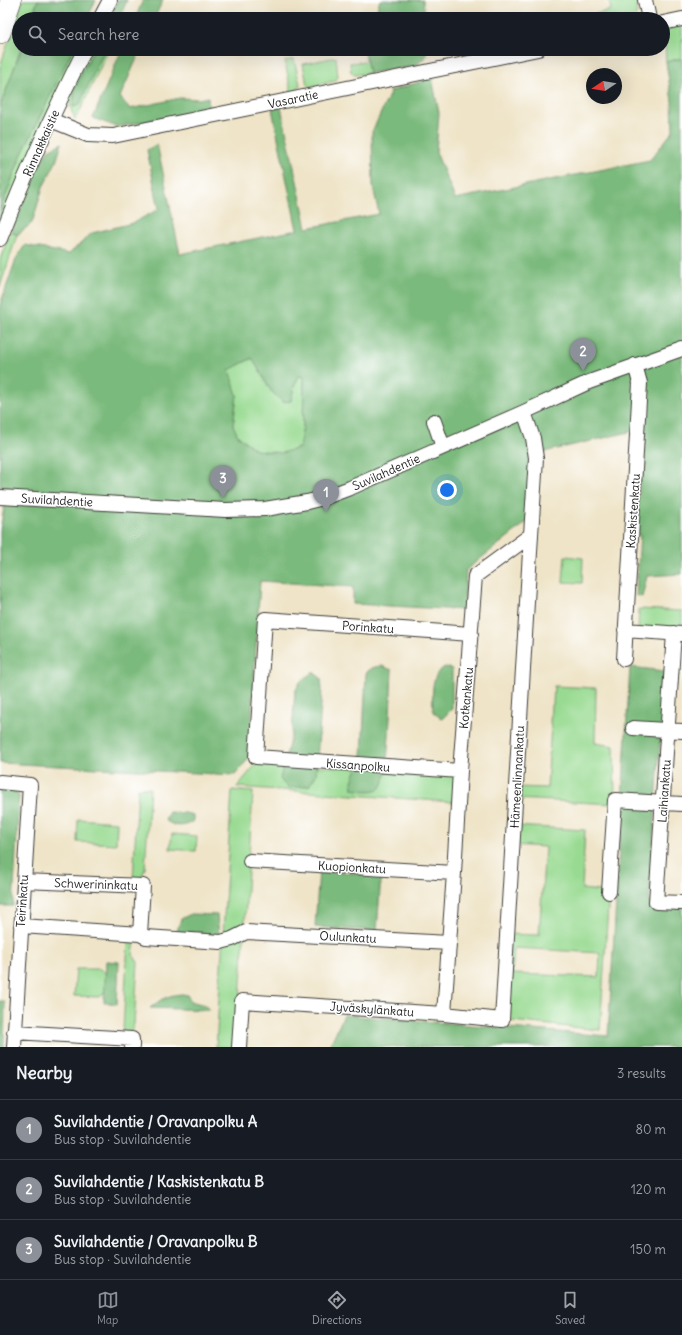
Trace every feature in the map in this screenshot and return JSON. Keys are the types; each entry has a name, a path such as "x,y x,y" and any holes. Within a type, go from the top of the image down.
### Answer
{"highway":[{"path":"0,33 11,0"}],"street":[{"path":"104,12 110,0"},
{"path":"644,0 647,12"},
{"path":"670,22 682,19"},
{"name":"Rinnakkaistie","path":"0,239 51,120 82,56"},
{"name":"Vasaratie","path":"51,120 88,135 113,136 504,56"},
{"name":"Suvilahdentie","path":"0,497 225,510 272,508 300,503 323,498 350,488 589,382 682,349"},
{"name":"Kaskistenkatu","path":"624,659 640,383 635,365"},
{"path":"524,412 533,438 536,458 531,535"},
{"path":"434,421 443,447"},
{"name":"Kotkankatu","path":"444,1014 475,576 531,535"},
{"name":"Hämeenlinnankatu","path":"502,1020 531,535"},
{"name":"Porinkatu","path":"256,757 265,619 471,634"},
{"path":"626,630 678,633"},
{"name":"Laihiankatu","path":"678,633 668,730 656,902 682,903"},
{"path":"633,728 682,731"},
{"name":"Kissanpolku","path":"256,757 460,771"},
{"name":"Teirinkatu","path":"0,782 30,785 14,1047"},
{"path":"609,892 615,800 682,804"},
{"name":"Kuopionkatu","path":"250,861 454,873"},
{"name":"Schwerininkatu","path":"24,881 143,886 140,934"},
{"path":"21,926 140,934"},
{"name":"Oulunkatu","path":"140,934 146,937 221,942 232,939 246,932 449,943"},
{"name":"Jyväskylänkatu","path":"239,1047 242,1001 444,1014 502,1020"},
{"path":"14,1032 132,1039 132,1047"}],"green space":[{"path":"23,0 38,0 34,12 19,12"},
{"path":"38,0 96,0 90,12 34,12"},
{"path":"118,0 127,0 122,12 112,12"},
{"path":"143,0 163,0 157,12 138,12"},
{"path":"380,0 423,0 424,12 376,12"},
{"path":"609,0 638,0 636,12 603,12 611,10"},
{"path":"682,24 682,58 666,62 666,56 670,56 670,27"},
{"path":"12,32 12,56 18,56 0,107 0,66"},
{"path":"18,56 70,56 20,158 0,211 0,107"},
{"path":"70,56 75,56 0,223 0,211 20,158"},
{"path":"88,56 91,56 75,88 73,107 79,105 102,56 106,56 75,119 70,107 69,95"},
{"path":"91,56 102,56 79,105 73,107 75,88"},
{"path":"119,56 138,56 120,97 130,109 180,98 199,99 208,97 209,109 117,127 93,118"},
{"path":"366,56 426,56 416,66 369,73"},
{"path":"336,57 338,77 335,81 310,87 307,85 303,64"},
{"path":"682,58 682,574 647,576 642,597 636,595 640,535 637,535 642,429 531,455 527,522 466,570 464,610 353,604 353,587 260,581 249,758 235,775 0,763 0,530 8,487 0,487 0,305 16,259 25,245 69,254 92,233 133,223 159,209 147,150 157,144 180,254 297,230 272,109 281,107 307,228 379,214 373,187 372,132 391,91 432,78 439,113 436,152 455,199 650,160 673,131 672,101 666,62","holes":["252,358 271,391 283,402 291,401 294,386 299,376 304,377 303,426 299,448 281,453 256,450 238,436 233,425 237,395 229,370"]},
{"path":"294,59 300,85 296,91 291,92 285,61"},
{"path":"367,61 369,73 354,75 351,72 350,63"},
{"path":"62,143 56,162 43,187 32,223 17,235 11,231 40,164 48,150"},
{"path":"11,231 17,235 0,287 0,259"},
{"path":"253,358 261,373 291,401 294,386 299,376 304,377 303,426 299,448 281,454 256,450 238,436 233,426 237,395 228,370"},
{"path":"565,556 583,558 582,583 563,582"},
{"path":"639,609 682,611 682,631 638,629"},
{"path":"382,666 392,670 388,750 384,779 382,786 373,791 353,789 352,781 362,755 366,674 375,667"},
{"path":"445,667 452,669 452,709 442,719 433,712 433,686 436,675"},
{"path":"630,667 665,671 649,903 682,906 682,1047 329,1047 344,1015 608,1036"},
{"path":"313,672 321,678 322,690 316,775 309,786 288,788 280,779 292,732 295,692 300,682"},
{"path":"554,686 596,688 595,743 614,746 615,804 515,799 516,787 547,788 551,705 553,705"},
{"path":"257,763 455,773 453,802 237,787"},
{"path":"138,788 150,788 145,869 140,880 133,880"},
{"path":"0,789 15,790 19,796 13,906 0,906"},
{"path":"232,790 253,792 237,1047 216,1047"},
{"path":"169,812 193,815 193,821 183,826 172,824 165,820"},
{"path":"78,819 117,822 116,844 77,842"},
{"path":"514,826 585,830 582,889 609,892 600,1030 502,1020 507,934 539,935 545,847 513,845","holes":["514,948 600,953 599,977 512,974"]},
{"path":"172,834 197,836 196,851 170,849"},
{"path":"319,871 381,875 377,931 315,927"},
{"path":"191,914 217,915 219,935 177,931 181,919"},
{"path":"128,940 135,941 133,955 138,962 134,1024 131,1032 123,1031"},
{"path":"106,961 119,962 117,1004 104,1002"},
{"path":"76,969 100,969 107,974 106,987 100,997 74,996"},
{"path":"182,994 188,995 190,1001 205,1005 209,1010 150,1008 165,998"},
{"path":"0,1001 5,1001 4,1047 0,1047"}],"place":[{"name":"Suvilahdentie / Kaskistenkatu B","path":"583,371"},
{"name":"Suvilahdentie / Oravanpolku B","path":"223,498"},
{"name":"Suvilahdentie / Oravanpolku A","path":"326,512"}]}
